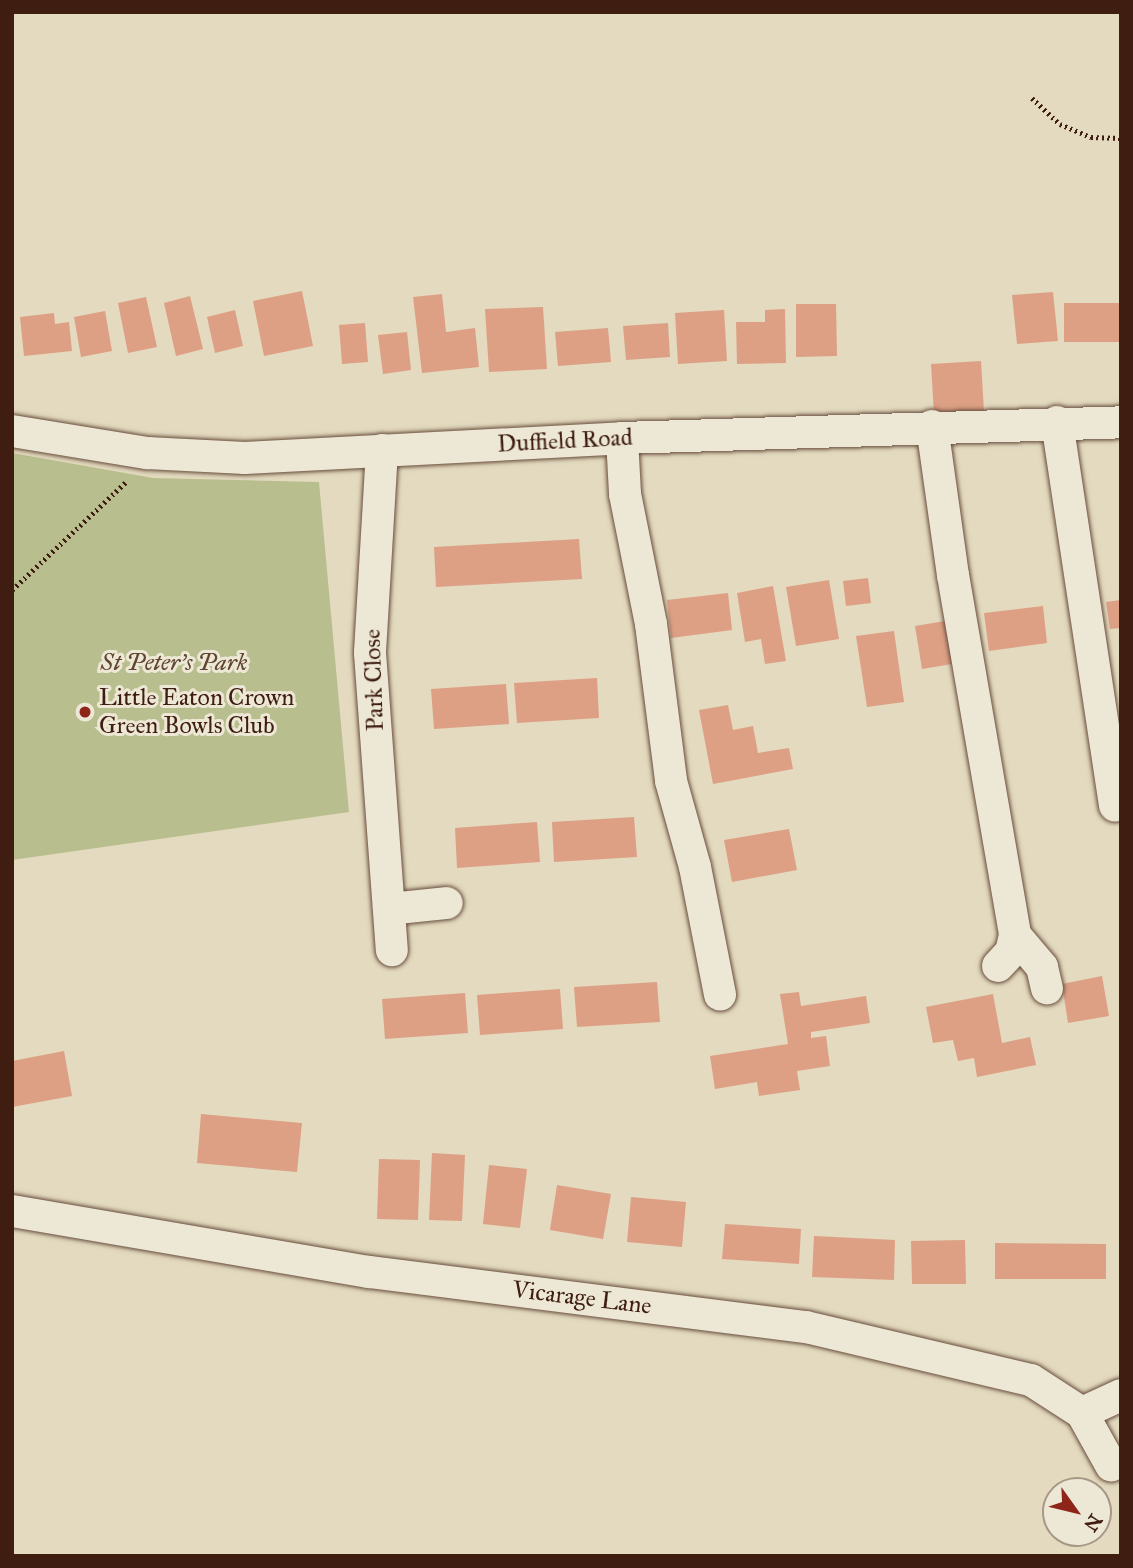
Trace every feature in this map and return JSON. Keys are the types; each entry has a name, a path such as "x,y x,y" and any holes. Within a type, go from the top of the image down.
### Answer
{"street":[{"path":"1057,422 1115,806"},
{"name":"Duffield Road","path":"12,431 147,453 245,458 622,438 1121,422"},
{"path":"932,426 953,575 1015,934 1011,952 998,965"},
{"path":"622,438 625,494 651,624 671,781 695,867 720,995"},
{"name":"Park Close","path":"382,450 370,653 392,950"},
{"path":"389,909 447,903"},
{"path":"1015,934 1042,967 1047,988"},
{"name":"Vicarage Lane","path":"12,1211 369,1272 806,1327 1031,1380 1082,1413 1111,1465"},
{"path":"1082,1413 1121,1395"}],"path":[{"path":"1032,98 1060,124 1091,137 1121,138"},
{"path":"12,590 100,512 147,453"}],"green space":[{"name":"St Peter's Park","path":"12,453 153,478 319,482 349,812 12,860"}],"building":[{"path":"302,291 313,346 264,356 253,301"},
{"path":"1053,292 1058,341 1017,344 1012,295"},
{"path":"442,294 446,332 475,328 479,367 422,373 413,297"},
{"path":"190,296 203,349 176,356 164,303"},
{"path":"146,297 157,347 128,353 118,303"},
{"path":"1064,303 1121,303 1121,342 1064,342"},
{"path":"796,304 836,304 837,356 796,357"},
{"path":"543,307 547,369 489,372 485,309"},
{"path":"785,309 786,363 737,364 736,322 765,322 765,310"},
{"path":"235,310 243,346 215,353 207,317"},
{"path":"724,310 727,361 678,364 675,313"},
{"path":"105,311 112,351 81,357 74,317"},
{"path":"54,313 55,324 69,322 72,351 24,356 20,317"},
{"path":"365,323 368,362 342,364 339,325"},
{"path":"668,323 670,357 626,360 623,326"},
{"path":"608,328 611,362 558,366 555,332"},
{"path":"407,332 411,370 383,374 378,335"},
{"path":"981,361 984,412 934,415 931,364"},
{"path":"579,539 582,579 436,587 434,547"},
{"path":"868,578 871,603 846,606 843,581"},
{"path":"829,580 839,639 796,646 786,587"},
{"path":"773,586 786,661 765,664 761,639 745,642 737,593"},
{"path":"728,593 732,630 671,638 667,600"},
{"path":"1121,600 1121,628 1110,629 1106,602"},
{"path":"1043,606 1047,643 989,651 984,613"},
{"path":"945,621 952,664 922,669 915,626"},
{"path":"894,631 904,702 867,707 856,636"},
{"path":"597,678 599,718 517,723 514,683"},
{"path":"506,684 509,724 434,729 431,689"},
{"path":"728,705 733,730 753,726 758,753 789,748 793,769 713,784 699,710"},
{"path":"634,817 637,857 554,862 552,822"},
{"path":"537,822 540,862 457,868 455,828"},
{"path":"789,829 797,870 732,882 724,840"},
{"path":"1102,976 1109,1016 1068,1023 1062,984"},
{"path":"657,982 660,1022 577,1027 574,987"},
{"path":"560,989 563,1029 480,1035 477,995"},
{"path":"799,992 801,1006 866,996 870,1023 811,1032 811,1038 826,1036 830,1066 797,1071 800,1090 759,1096 757,1082 715,1089 710,1056 788,1044 780,994"},
{"path":"465,993 468,1033 385,1039 382,999"},
{"path":"993,994 1002,1043 1030,1037 1036,1065 977,1077 974,1058 958,1061 953,1040 933,1043 926,1007"},
{"path":"64,1051 72,1096 12,1107 12,1061"},
{"path":"201,1114 302,1123 297,1172 197,1163"},
{"path":"432,1153 465,1155 462,1221 429,1220"},
{"path":"379,1159 420,1160 418,1220 377,1219"},
{"path":"489,1165 527,1169 520,1228 483,1224"},
{"path":"557,1185 611,1194 603,1239 550,1230"},
{"path":"631,1197 686,1202 682,1247 627,1242"},
{"path":"725,1224 801,1229 799,1264 722,1259"},
{"path":"814,1236 895,1240 894,1280 812,1277"},
{"path":"965,1240 966,1284 912,1284 911,1241"},
{"path":"995,1243 1106,1244 1106,1279 995,1279"}],"place":[{"name":"Little Eaton Crown Green Bowls Club","path":"85,712"}]}
